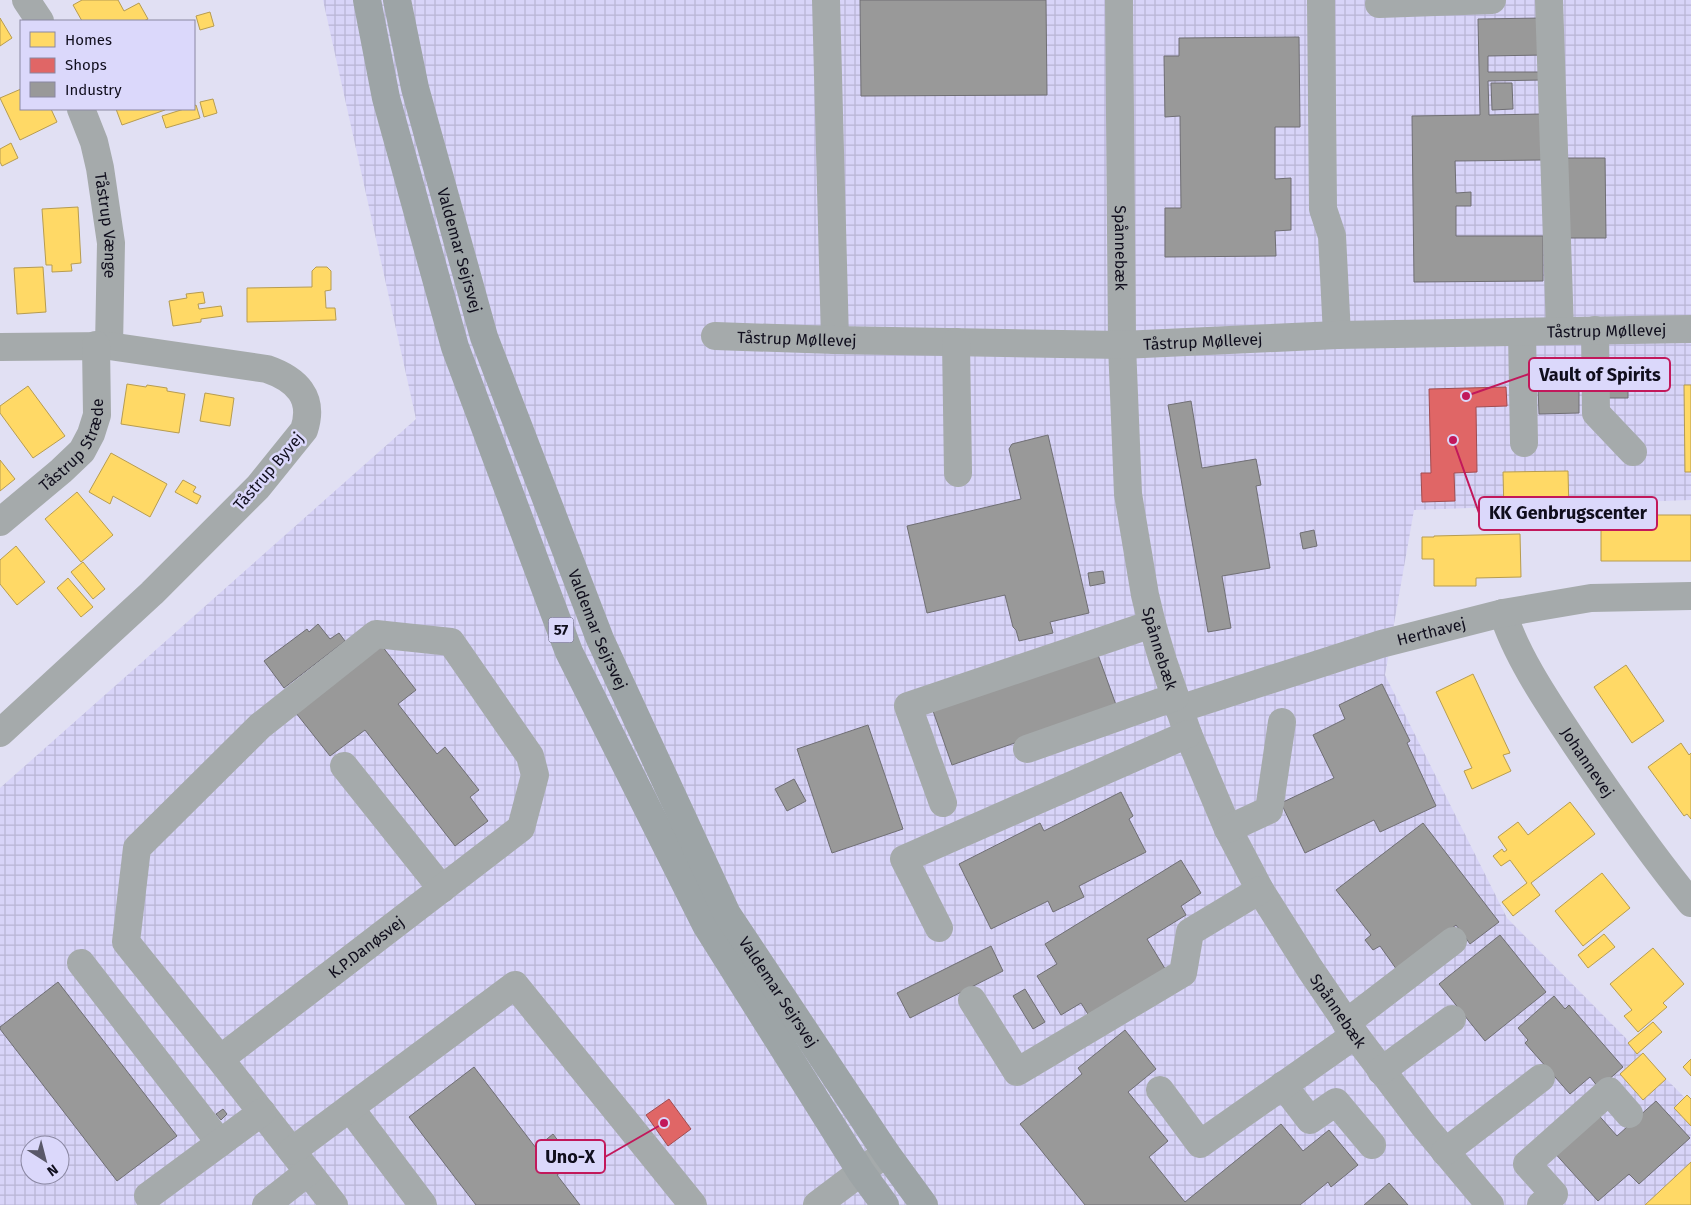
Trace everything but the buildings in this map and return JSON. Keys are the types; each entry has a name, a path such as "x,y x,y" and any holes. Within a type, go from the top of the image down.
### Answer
{"main road":[{"name":"Valdemar Sejrsvej","path":"367,0 386,98 455,347 570,652 706,925 860,1172 885,1205"},
{"name":"Valdemar Sejrsvej","path":"397,0 415,88 484,337 600,639 727,914 886,1152 924,1205"}],"street":[{"path":"26,0 39,20"},
{"path":"826,0 835,340"},
{"name":"Spånnebæk","path":"1119,0 1122,345 1128,494 1152,624 1181,714 1228,829 1260,890 1350,1029 1490,1205"},
{"path":"1321,0 1323,209 1332,236 1337,335"},
{"path":"1379,4 1492,0"},
{"path":"1549,0 1560,331"},
{"name":"Tåstrup Vænge","path":"81,110 94,142 100,168 110,243 103,346"},
{"name":"Tåstrup Møllevej","path":"714,336 1122,345 1337,335 1691,329"},
{"path":"1595,330 1596,413 1633,452"},
{"path":"1522,332 1524,443"},
{"path":"956,342 958,472"},
{"name":"Tåstrup Byvej","path":"0,347 103,346 267,369 289,379 303,394 308,412 308,420 304,430 258,487 152,593 0,733"},
{"name":"Tåstrup Stræde","path":"0,522 82,451 92,434 97,415 103,346"},
{"name":"Herthavej","path":"1181,714 1381,644 1503,613 1591,598 1691,596"},
{"name":"Johannevej","path":"1503,613 1508,630 1545,699 1610,796 1691,903"},
{"path":"943,803 908,706 1152,624"},
{"name":"K.P.Danøsvej","path":"376,634 451,642 530,756 535,775 521,828 220,1059 126,942 137,848 260,726 376,634"},
{"path":"1028,749 1181,714"},
{"path":"939,928 904,859 1181,714"},
{"path":"1228,829 1269,810 1282,722"},
{"path":"344,766 442,889"},
{"path":"972,1000 1017,1072 1184,973 1190,932 1260,890"},
{"path":"1160,1090 1200,1144 1283,1085 1453,941"},
{"path":"81,963 220,1143"},
{"path":"292,1151 514,985 693,1205"},
{"path":"1382,1071 1452,1018"},
{"path":"220,1059 334,1205"},
{"path":"1446,1152 1541,1078"},
{"path":"1283,1085 1310,1120 1336,1102 1372,1146"},
{"path":"1541,1205 1554,1194 1527,1164 1609,1091 1629,1114"},
{"path":"350,1108 423,1205"},
{"path":"148,1196 262,1112"},
{"path":"816,1205 886,1152"},
{"path":"266,1205 308,1172"}],"shaded area":[{"path":"323,0 1691,0 1691,500 1414,510 1385,675 1507,918 1691,1104 1691,1205 0,1205 0,788 416,419"}],"place":[{"name":"Vault of Spirits","path":"1466,396"},
{"name":"KK Genbrugscenter","path":"1453,440"},
{"name":"Uno-X","path":"664,1123"}]}
